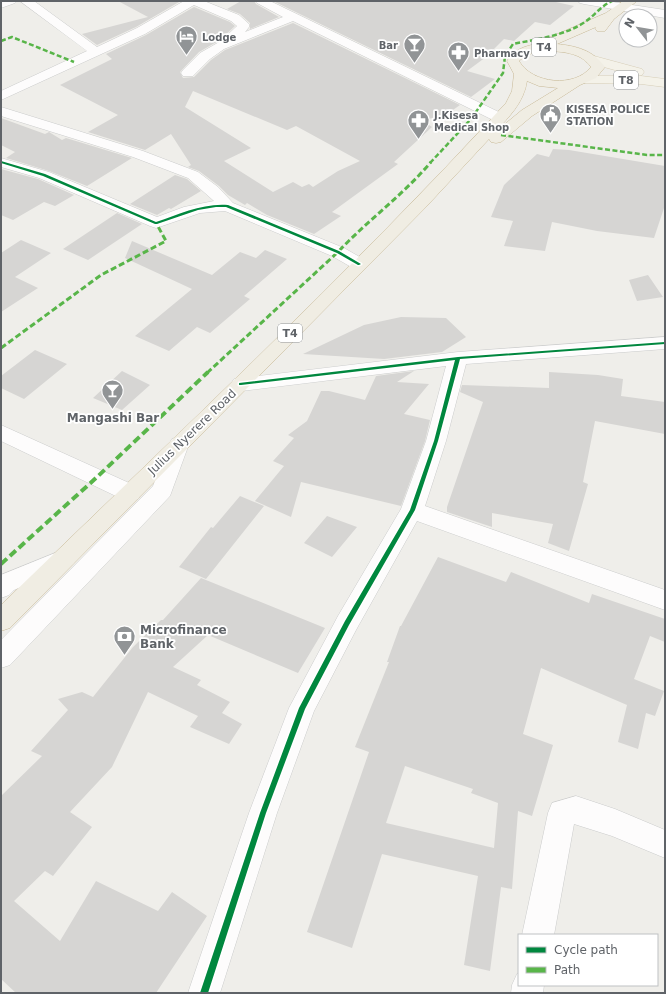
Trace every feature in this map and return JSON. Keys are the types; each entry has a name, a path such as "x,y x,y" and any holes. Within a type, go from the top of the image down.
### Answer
{"highway":[{"name":"Julius Nyerere Road","path":"1,621 241,384 358,264 450,173 512,105 519,91 521,74 514,68 513,61 516,55 610,16 627,4"},
{"name":"Julius Nyerere Road","path":"591,58 591,40 610,16"},
{"name":"Julius Nyerere Road","path":"450,173 501,135 527,113 595,74 598,67 591,58 564,48 536,48"},
{"path":"521,74 545,83 581,81"}],"main road":[{"name":"T8","path":"591,58 665,82"},
{"name":"T8","path":"581,81 641,80 665,82"}],"street":[{"path":"1,4 11,1"},
{"path":"26,1 96,52"},
{"path":"1,96 141,31 193,1 230,16 244,24 224,43 205,56 188,72"},
{"path":"261,1 442,91 500,118"},
{"path":"584,1 627,4 660,13 665,4"},
{"path":"230,16 252,16"},
{"path":"267,16 290,16"},
{"path":"224,43 290,16"},
{"path":"1,111 138,154 186,172 193,175 212,190 227,206"},
{"path":"1,162 44,175 156,223 193,208 210,205 227,206 338,252 358,264"},
{"path":"241,384 458,358 665,343"},
{"path":"204,993 263,813 302,708 347,623 412,510 436,440 458,358"},
{"path":"1,432 130,493"},
{"path":"1,657 162,490 180,444"},
{"path":"412,510 665,600"},
{"path":"1,588 6,583 65,558"},
{"path":"538,934 562,813 576,810 615,823 665,844"}],"building":[{"path":"118,1 179,2 136,27 97,45 82,34 148,17"},
{"path":"241,1 254,1 256,4 279,17 250,29 250,23 240,14 227,9"},
{"path":"273,1 557,1 556,2 574,6 550,25 535,22 514,41 504,39 486,57 467,71 495,79 471,97"},
{"path":"194,7 230,22 235,26 220,40 199,52 180,72 183,78 194,77 211,60 225,50 293,23 460,105 450,112 423,121 432,127 394,162 398,164 332,212 341,216 314,234 267,215 247,203 245,205 228,195 199,171 188,167 191,165 171,134 145,150 88,132 118,115 60,85 112,59 106,54 146,35","holes":["193,91 287,130 296,126 360,161 338,171 313,187 309,184 302,187 293,182 273,192 224,161 251,148 185,107"]},
{"path":"1,118 45,134 49,132 62,140 66,138 132,158 87,186 49,171 6,158 15,152 1,145"},
{"path":"553,149 569,150 665,166 665,205 654,238 597,231 552,222 545,251 504,246 513,221 491,217 504,185 537,154 549,157"},
{"path":"1,169 38,179 74,195 55,206 44,202 13,220 1,215"},
{"path":"175,175 187,179 201,191 171,209 169,208 157,215 130,204"},
{"path":"117,213 142,224 88,260 63,249"},
{"path":"21,240 51,253 15,277 38,288 1,312 1,253"},
{"path":"132,241 212,275 240,252 256,258 265,250 287,259 244,296 250,299 210,333 197,327 169,351 135,336 192,289 125,258"},
{"path":"648,275 663,297 637,301 629,280"},
{"path":"401,317 446,318 466,337 442,352 384,359 303,354 364,325"},
{"path":"35,350 67,364 24,399 1,388 1,376"},
{"path":"122,371 150,385 122,410 93,398"},
{"path":"414,371 397,382 429,384 404,414 430,420 425,441 401,506 301,482 291,517 255,501 284,466 273,461 294,438 288,435 307,421 321,391 329,391 365,400 376,376"},
{"path":"549,372 598,375 623,379 621,396 665,402 665,434 595,421 583,482 588,484 569,551 548,543 553,524 492,513 492,527 447,512 447,507 483,402 460,392 462,385 549,388"},
{"path":"240,496 264,506 206,579 179,567 211,527 213,528"},
{"path":"327,516 357,527 332,557 304,543"},
{"path":"438,557 506,582 511,572 589,603 592,594 665,619 665,642 650,636 634,679 664,691 655,716 646,713 638,749 618,742 627,705 541,668 523,734 553,745 532,816 518,811 512,889 501,887 490,971 464,965 478,876 382,854 352,948 307,932 369,752 355,747 389,662 387,662 401,626","holes":["405,766 473,789 471,793 498,803 494,848 386,823"]},
{"path":"201,578 325,628 298,673 208,635 173,667 201,680 197,685 230,702 222,713 242,724 229,744 190,727 198,716 148,692 112,767 70,812 92,827 53,876 45,871 14,901 60,941 96,881 158,911 172,892 207,916 156,993 16,993 1,979 1,796 42,756 31,751 68,710 58,699 82,692 93,697 133,647 161,620 163,620"}],"marked path":[{"path":"1,564 96,478 250,332 338,252 353,236 412,184 441,150 471,119 503,73 505,56 513,44 568,31 585,22 600,8 612,1"},
{"path":"1,41 12,37 74,62"},
{"path":"501,135 647,155 665,155"},
{"path":"1,348 101,275 166,241 155,221"}],"cycle path":[{"path":"1,162 44,175 156,223 206,207 227,206 338,252 359,264"},
{"path":"241,384 458,358 665,343"},
{"path":"204,993 263,813 302,708 347,623 412,510 436,441 458,358"}],"place":[{"name":"Lodge","path":"187,56"},
{"name":"Bar","path":"414,64"},
{"name":"Pharmacy","path":"458,72"},
{"name":"KISESA POLICE STATION","path":"551,134"},
{"name":"J.Kisesa Medical Shop","path":"418,140"},
{"name":"Mangashi Bar","path":"113,410"},
{"name":"Microfinance Bank","path":"125,656"}]}
